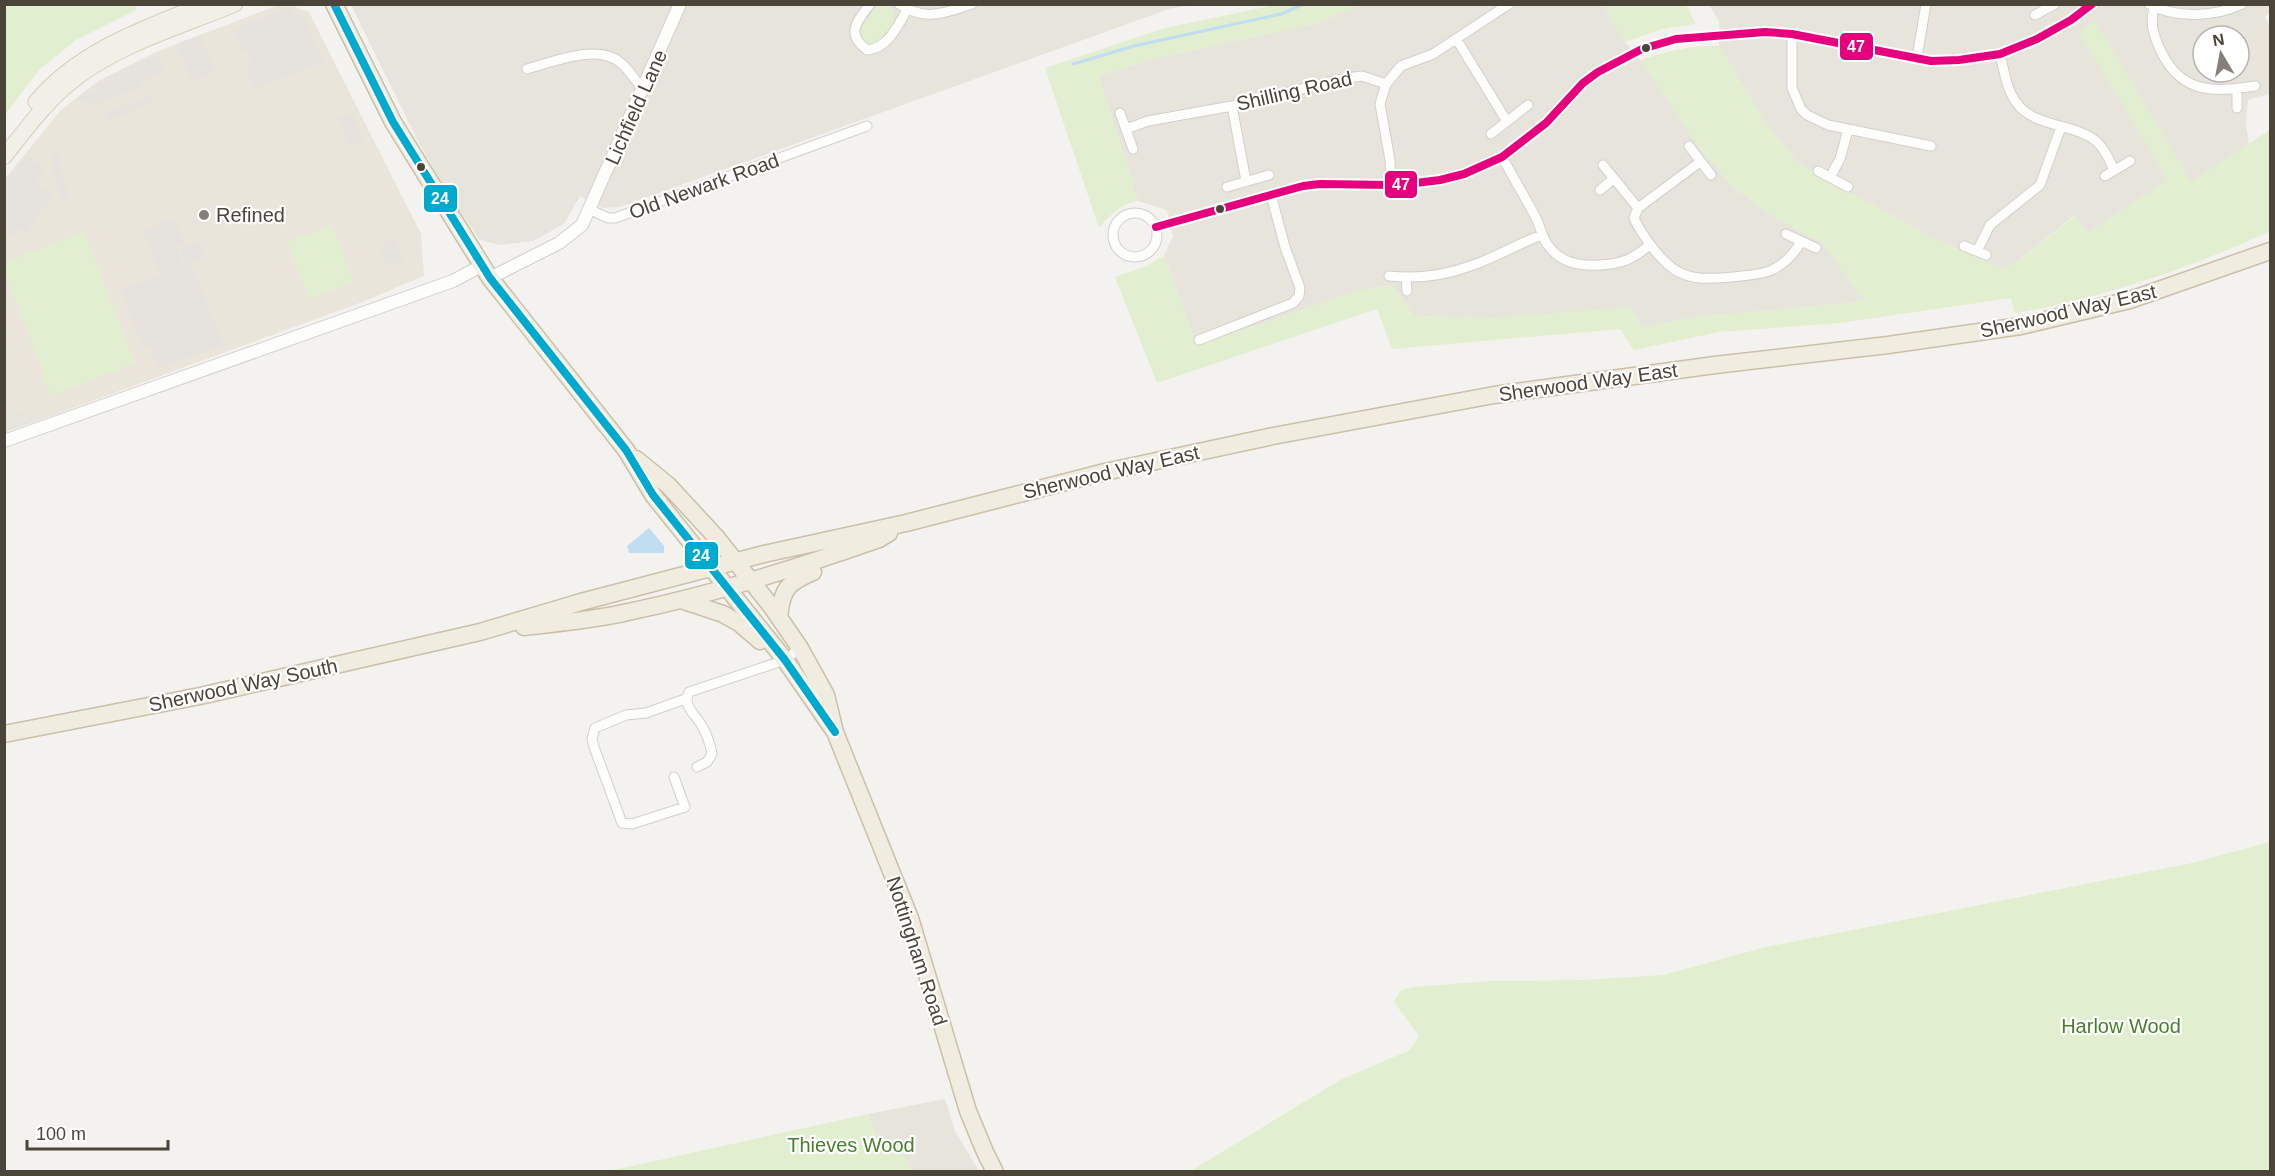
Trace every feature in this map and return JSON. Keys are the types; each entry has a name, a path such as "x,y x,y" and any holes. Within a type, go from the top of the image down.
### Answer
{"highway":[{"name":"Nottingham Road","path":"335,5 393,122 485,272 626,450 652,495 731,575 779,617 800,648 826,695 835,732 910,918 968,1111 995,1172"},
{"name":"Sherwood Way East","path":"731,575 847,534 906,523 1105,472 1273,436 1494,395 2021,326 2130,300 2271,251"},
{"name":"Nottingham Road","path":"626,450 675,492 716,537 731,575 785,660 835,732"},
{"name":"Sherwood Way East","path":"846,550 879,539 906,523"},
{"path":"731,575 821,551 846,550"},
{"path":"779,617 781,600 786,588 794,580 825,566 846,550"},
{"name":"Sherwood Way South","path":"480,632 619,614 681,600 731,575"},
{"name":"Sherwood Way South","path":"4,734 200,696 480,632 581,602 731,575"},
{"path":"681,600 723,614 739,623 785,660"}],"main road":[{"path":"4,142 58,78 82,61 131,34 205,4"},
{"path":"4,158 53,99 75,79 96,65 126,48 235,4"}],"street":[{"name":"Lichfield Lane","path":"591,210 680,4"},
{"path":"870,4 855,24 854,36 858,44 867,50 876,49 885,43 903,7 927,16 947,13 972,4"},
{"path":"1391,185 1390,160 1380,104 1386,84 1401,66 1433,54 1509,4"},
{"path":"1917,57 1926,4"},
{"path":"1156,227 1320,184 1391,185 1446,179 1464,174 1502,157 1546,123 1583,83 1610,65 1642,49 1676,39 1765,32 1792,34 1931,61 1959,60 2000,54 2037,39 2071,20 2092,4"},
{"path":"2242,4 2206,14 2184,14 2152,6 2151,20 2154,37 2166,62 2177,76 2190,85 2236,89 2255,86"},
{"path":"2035,15 2050,6"},
{"path":"1792,34 1792,88 1801,109 1817,121 1848,130 1931,146"},
{"path":"1457,40 1506,120"},
{"path":"526,69 577,56 604,54 621,63 643,90"},
{"path":"2000,54 2009,89 2021,109 2097,141 2115,170"},
{"name":"Shilling Road","path":"1126,129 1170,116 1232,106 1346,78 1362,76 1386,84"},
{"path":"2236,89 2237,108"},
{"path":"1491,134 1528,105"},
{"path":"1232,106 1246,181"},
{"path":"1120,114 1133,149"},
{"name":"Old Newark Road","path":"591,210 608,219 615,218 867,126"},
{"path":"1964,246 1982,253 1990,225 2040,185 2061,127"},
{"path":"1830,177 1840,159 1848,130"},
{"path":"1689,146 1711,175"},
{"path":"1502,157 1538,221 1542,235 1557,256 1570,263 1585,266 1620,264 1635,257 1650,245"},
{"path":"2105,176 2130,161"},
{"path":"1700,162 1638,208 1634,218 1650,245 1673,269 1699,278 1770,271 1796,251 1801,242"},
{"path":"1604,165 1638,208"},
{"path":"1818,171 1848,187"},
{"path":"1227,187 1269,175"},
{"path":"1600,190 1613,179"},
{"path":"1199,340 1293,303 1299,296 1300,288 1285,247 1271,195"},
{"path":"4,441 453,281 485,272 570,236 582,225 591,210"},
{"path":"1129,214 1145,216 1156,227 1158,234 1155,245 1143,256 1137,258 1126,255 1114,242 1116,225 1119,220 1129,214"},
{"path":"1786,234 1816,248"},
{"path":"1389,276 1406,278 1432,276 1472,266 1542,235"},
{"path":"1406,278 1407,291"},
{"path":"697,767 707,762 712,754 703,726 687,708 686,699 689,692 785,660 800,648"},
{"path":"674,777 685,807 632,824 622,823 594,747 593,733 595,728 626,715 646,713 686,699"}],"shaded area":[{"path":"278,5 291,5 309,12 421,234 424,276 357,304 46,418 5,406 4,180 61,110 98,81 156,52"},
{"path":"351,5 1191,5 1169,9 620,207 603,208 580,196 564,224 533,241 500,245 480,240 449,196 417,139"},
{"path":"1360,5 1603,5 1625,42 1641,60 1699,147 1734,188 1773,216 1823,243 1865,301 1690,318 1644,328 1493,318 1414,316 1393,285 1357,291 1197,346 1164,256 1173,236 1167,210 1138,201 1099,76 1152,59 1317,23"},
{"path":"1709,5 2270,5 2270,12 2265,17 2270,27 2270,94 2248,100 2246,122 2249,144 2191,183 2095,22 2080,33 2169,180 2088,233 2075,215 2006,270 1933,238 1798,163 1766,124 1719,46 1719,21"},
{"path":"291,7 294,15 303,12 323,62 254,89 247,72 250,70 248,67 253,64 247,50 242,52 233,30"},
{"path":"200,35 216,72 191,82 176,44"},
{"path":"158,55 165,72 142,81 143,86 90,107 87,101 82,103 79,97 108,81 107,77"},
{"path":"149,96 152,103 108,121 105,113"},
{"path":"353,112 364,142 350,148 338,117"},
{"path":"58,153 64,184 70,197 64,201 57,186 51,156"},
{"path":"26,155 45,169 35,183 54,195 26,233 19,228 12,238 5,233 5,183"},
{"path":"174,218 184,243 176,247 184,267 192,264 223,345 158,369 149,345 143,347 121,290 160,275 143,230"},
{"path":"395,239 403,262 388,268 379,245"},
{"path":"200,241 206,257 186,265 179,249"},
{"path":"5,406 46,418 5,432"},
{"path":"945,1099 955,1131 979,1171 910,1171 897,1138 879,1145 868,1114"}],"green space":[{"path":"1280,4 1360,5 1317,23 1152,59 1099,76 1138,201 1121,207 1099,228 1045,68 1165,28"},
{"path":"5,5 135,5 136,10 76,40 39,70 5,115"},
{"path":"878,5 890,5 894,17 892,24 879,41 866,44 862,39 860,28"},
{"path":"1603,5 1686,5 1696,24 1662,29 1625,42"},
{"path":"2095,21 2191,182 2270,130 2270,231 2156,277 2059,305 2014,313 2011,298 1840,323 1719,332 1634,350 1620,329 1392,349 1377,309 1157,383 1115,277 1144,267 1164,256 1197,346 1357,291 1393,285 1414,316 1493,318 1630,307 1644,328 1690,318 1864,301 1823,243 1773,216 1734,188 1699,147 1641,60 1699,46 1719,46 1766,124 1798,163 1933,238 2006,270 2076,215 2088,233 2168,180 2079,32"},
{"path":"332,225 353,282 309,299 287,242"},
{"path":"84,232 135,363 52,396 5,273 5,263"},
{"name":"Harlow Wood","path":"2270,842 2270,1171 1191,1171 1340,1080 1410,1050 1419,1036 1394,1002 1401,990 1490,981 1585,980 1663,975 1766,947 2192,863"},
{"name":"Thieves Wood","path":"868,1114 879,1145 897,1138 910,1171 609,1171"}],"water":[{"path":"649,528 664,546 664,553 629,553 627,546"}],"waterway":[{"path":"1073,64 1134,46 1281,14 1304,4"}],"transit line":[{"name":"24","path":"334,4 393,122 490,278 626,450 653,495 785,660 835,732"},
{"name":"47","path":"1156,227 1303,186 1320,184 1391,185 1440,180 1464,174 1502,157 1546,123 1583,83 1598,72 1642,49 1676,39 1765,32 1792,34 1931,61 1959,60 2000,54 2037,39 2071,20 2092,4"}],"place":[{"name":"Refined","path":"204,215"}]}
